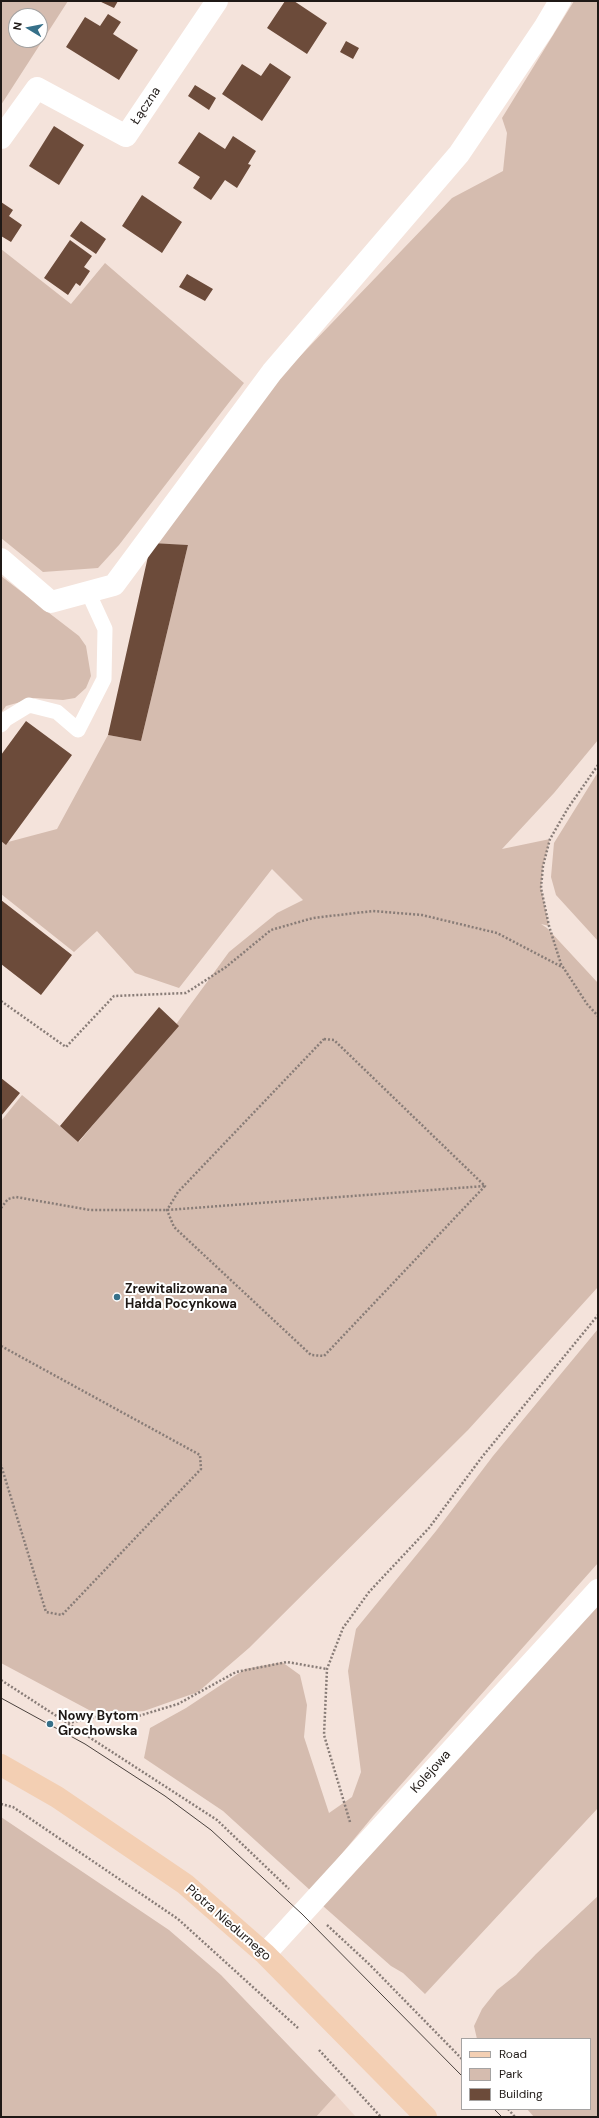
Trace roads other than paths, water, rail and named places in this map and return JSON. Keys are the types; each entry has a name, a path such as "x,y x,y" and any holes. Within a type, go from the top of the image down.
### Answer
{"street":[{"name":"Łączna","path":"1,138 37,88 126,136 217,1"},
{"path":"1,559 51,602 114,585 272,372 459,154 544,28 560,1"},
{"name":"Kolejowa","path":"265,1954 598,1590"},
{"name":"Piotra Niedurnego","path":"1,1765 57,1797 185,1884 265,1954 426,2117"}],"lane":[{"path":"1,725 6,719 30,705 57,712 78,730 104,680 105,629 88,592"}],"tram line":[{"path":"1,1698 85,1744 165,1796 211,1830 302,1914 461,2075"},
{"path":"495,2110 502,2117"}],"place":[{"name":"Zrewitalizowana Hałda Pocynkowa","path":"117,1297"},
{"name":"Nowy Bytom Grochowska","path":"50,1724"}]}
